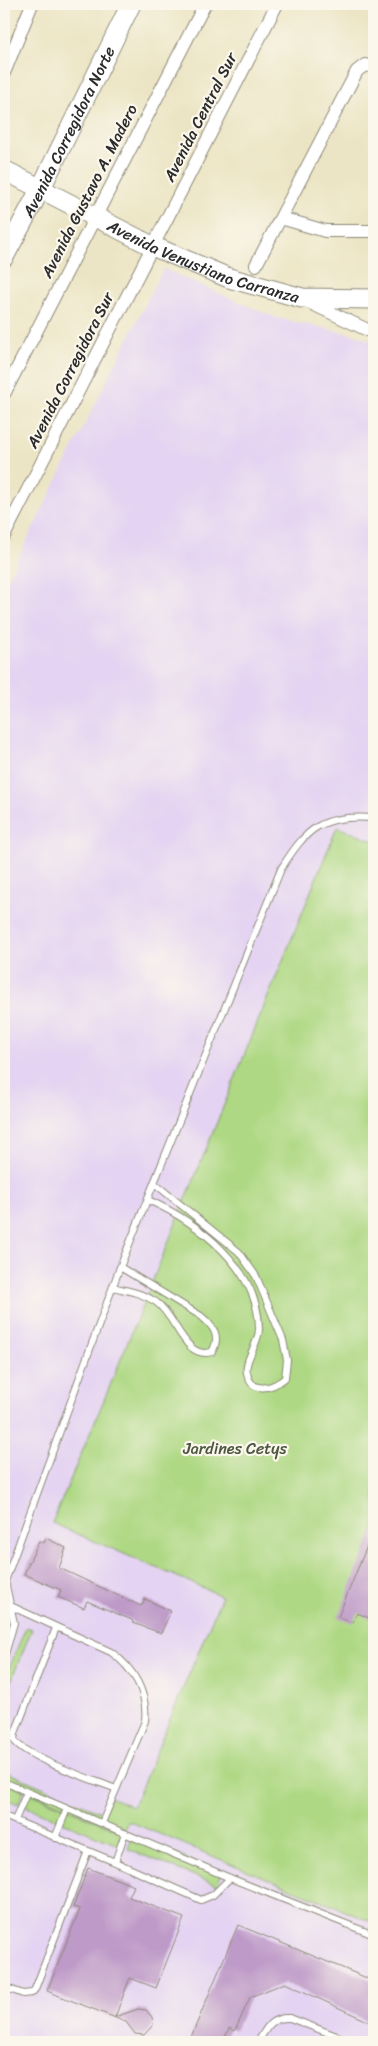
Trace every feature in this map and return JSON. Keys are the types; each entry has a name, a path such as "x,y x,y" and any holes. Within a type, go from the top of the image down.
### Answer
{"main road":[{"name":"Avenida Corregidora Norte","path":"4,257 41,188 132,4"},
{"name":"Avenida Venustiano Carranza","path":"4,170 152,246 228,278 302,298 374,299"}],"street":[{"path":"4,73 32,4"},
{"name":"Avenida Gustavo A. Madero","path":"4,394 205,4"},
{"name":"Avenida Central Sur","path":"152,246 277,4"},
{"path":"256,265 357,71 365,65 374,67"},
{"path":"281,218 325,231 374,231"},
{"name":"Avenida Corregidora Sur","path":"4,536 152,246"},
{"path":"302,298 374,333"}],"lane":[{"path":"4,1658 14,1628 12,1608 4,1583 120,1268 281,869 296,844 312,828 333,820 354,816 374,818"},
{"path":"148,1200 165,1207 198,1230 236,1267 253,1294 258,1313 259,1332 246,1371 249,1380 256,1386 264,1389 275,1386 285,1378 287,1360 283,1340 256,1276 239,1252 154,1183"},
{"path":"113,1287 142,1294 156,1302 168,1313 188,1345 196,1352 204,1354 212,1352 217,1344 217,1334 213,1326 202,1316 120,1268"},
{"path":"4,1603 110,1652 124,1662 141,1688 146,1708 145,1721 102,1823"},
{"path":"56,1628 15,1733 14,1740 20,1746 43,1759 116,1789"},
{"path":"4,1782 230,1878 374,1935"},
{"path":"15,1820 28,1792"},
{"path":"55,1838 67,1809"},
{"path":"4,1816 201,1900 213,1895 230,1878"},
{"path":"114,1862 125,1832"},
{"path":"4,1987 28,1994 37,1987 88,1851"},
{"path":"258,2042 268,2024 282,2018 290,2018 352,2042"}],"shaded area":[{"path":"163,269 276,318 356,335 374,342 374,2042 4,2041 4,586"}],"green space":[{"name":"Jardines Cetys","path":"337,827 374,841 374,1923 128,1821 124,1831 4,1781 4,1771 103,1813 110,1797 133,1807 222,1596 52,1523 109,1388"},
{"path":"26,1627 32,1629 4,1698 4,1680"},
{"path":"4,1781 24,1791 18,1804 4,1798"},
{"path":"27,1792 125,1833 120,1846 22,1805"},
{"path":"132,1836 222,1874 217,1885 128,1849"}],"building":[{"path":"374,1529 374,1620 357,1613 353,1623 338,1617"},
{"path":"46,1538 66,1548 59,1568 141,1606 145,1599 171,1611 161,1633 133,1623 132,1620 87,1601 84,1608 58,1597 61,1590 24,1574 39,1541 44,1543"},
{"path":"88,1868 134,1886 129,1897 184,1918 156,1988 130,1978 115,2017 138,2009 146,2010 152,2017 153,2025 144,2035 135,2034 126,2022 47,1991 80,1909 73,1907"},
{"path":"238,1925 374,1981 374,2024 285,1983 250,1997 235,2031 229,2028 223,2042 189,2042"}]}
